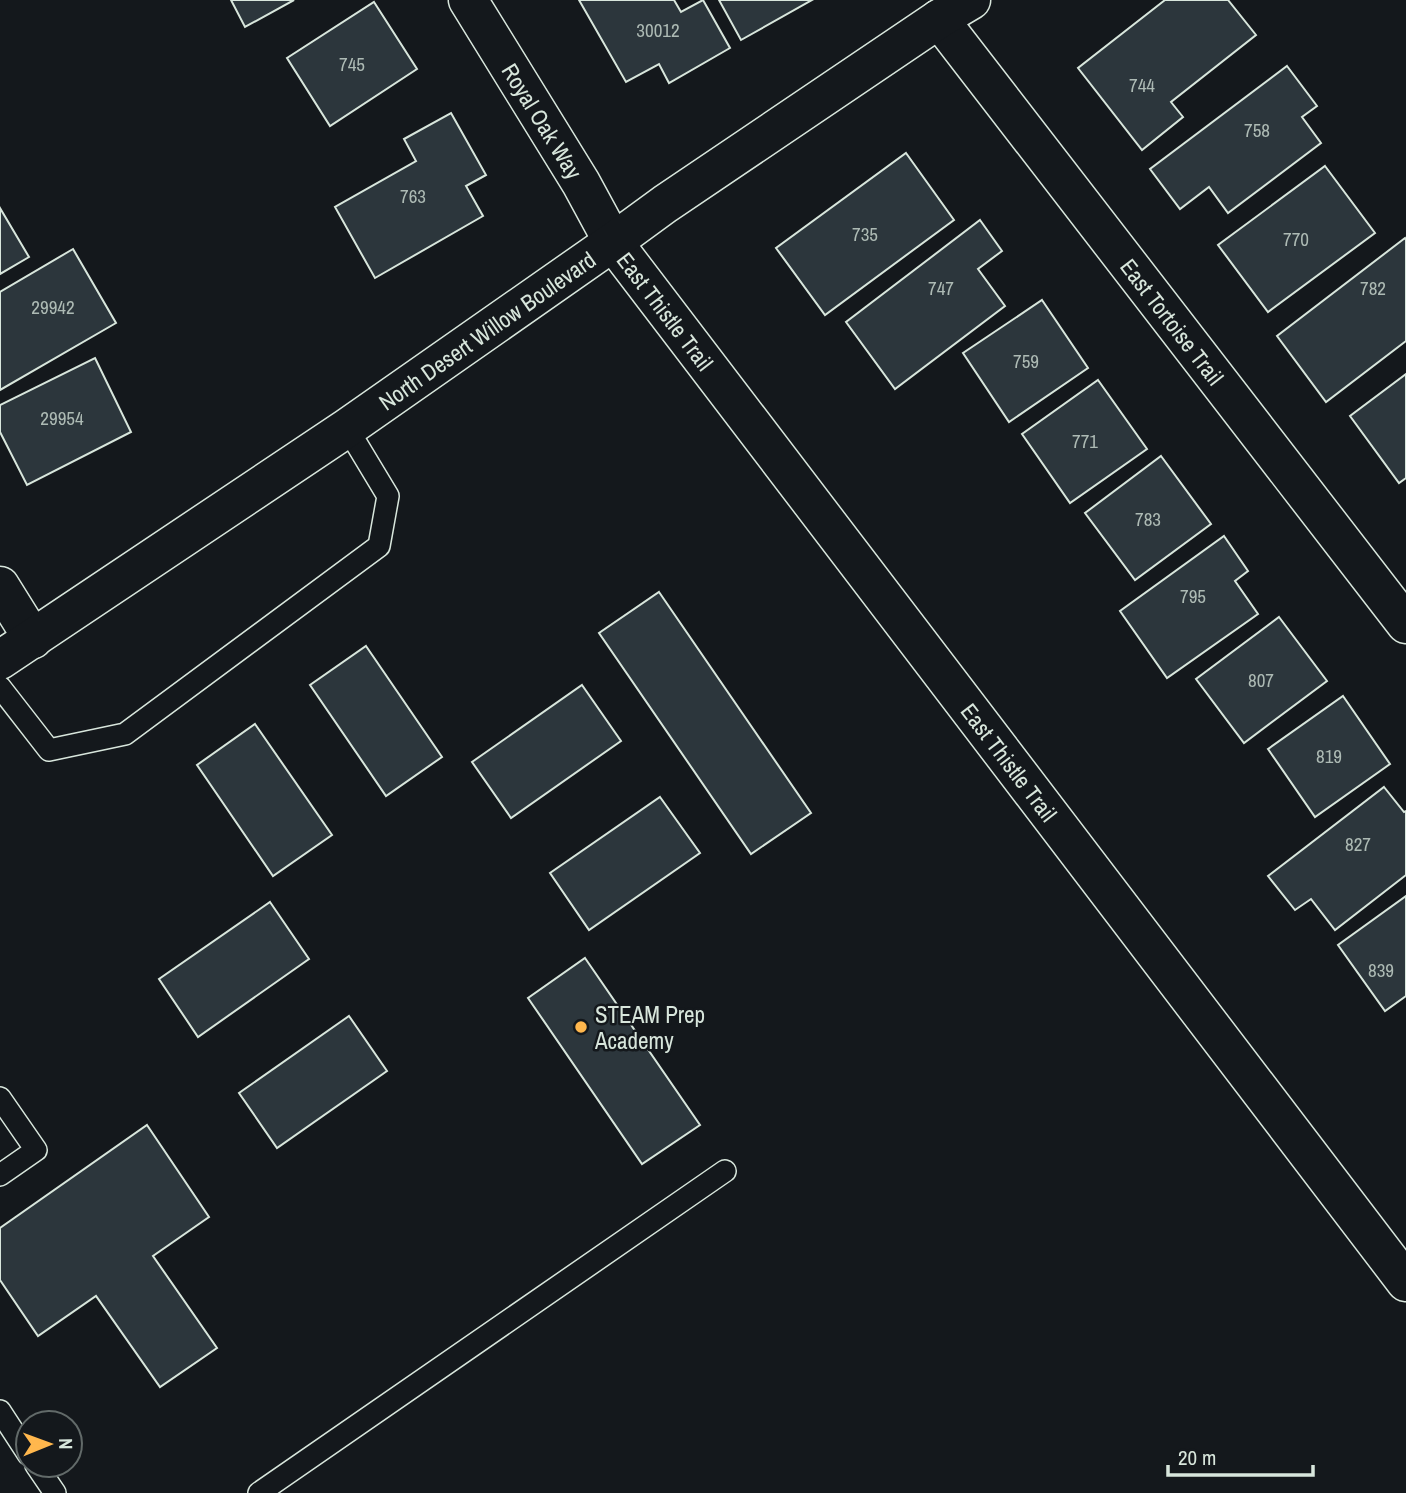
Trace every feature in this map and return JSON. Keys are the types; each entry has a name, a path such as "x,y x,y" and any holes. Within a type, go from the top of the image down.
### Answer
{"street":[{"name":"Royal Oak Way","path":"468,0 581,183 613,242"},
{"name":"North Desert Willow Boulevard","path":"0,660 347,428 665,204 971,0"},
{"name":"East Tortoise Trail","path":"939,19 1406,624"},
{"name":"East Thistle Trail","path":"613,242 1406,1282"},
{"path":"0,586 33,639"}],"lane":[{"path":"0,687 49,750 125,734 379,546 388,496 347,428"},
{"path":"0,1098 36,1150 0,1175"},
{"path":"259,1493 725,1171"},
{"path":"0,1411 14,1432"}],"building":[{"path":"231,0 294,0 245,27"},
{"path":"579,0 674,0 681,12 703,0 730,48 669,83 659,64 626,82"},
{"path":"719,0 812,0 741,40"},
{"path":"1165,0 1228,0 1256,35 1171,102 1183,117 1142,150 1078,68"},
{"path":"374,2 417,69 330,126 287,58"},
{"path":"1287,66 1317,106 1302,117 1321,143 1228,213 1209,187 1180,209 1150,169"},
{"path":"451,113 486,175 466,186 483,216 375,278 335,207 416,161 404,139"},
{"path":"906,153 954,220 825,315 776,248"},
{"path":"1325,166 1375,233 1268,312 1218,245"},
{"path":"0,208 29,257 0,274"},
{"path":"980,220 1002,251 978,269 1005,306 895,389 846,322"},
{"path":"1405,238 1406,341 1326,402 1277,336"},
{"path":"73,249 116,323 0,390 0,292"},
{"path":"1042,300 1088,368 1009,422 963,353"},
{"path":"95,358 131,432 27,485 0,432 0,405"},
{"path":"1406,374 1406,478 1399,483 1350,416"},
{"path":"1098,380 1147,449 1070,503 1022,434"},
{"path":"1161,456 1211,524 1135,580 1085,513"},
{"path":"1224,536 1248,571 1235,581 1258,614 1167,678 1120,611"},
{"path":"659,592 811,813 751,854 599,633"},
{"path":"1279,617 1327,681 1244,743 1196,679"},
{"path":"366,646 442,757 386,796 310,685"},
{"path":"582,685 621,741 511,818 472,762"},
{"path":"1343,696 1390,764 1315,817 1268,749"},
{"path":"255,724 332,835 273,876 197,765"},
{"path":"1384,787 1404,812 1406,811 1406,875 1335,930 1311,899 1295,910 1268,876"},
{"path":"660,797 700,853 589,930 550,873"},
{"path":"1406,896 1406,996 1385,1011 1338,945"},
{"path":"270,902 309,959 198,1037 159,979"},
{"path":"585,958 700,1125 642,1164 528,998"},
{"path":"349,1016 387,1071 277,1148 239,1093"},
{"path":"147,1125 209,1217 153,1256 217,1348 160,1387 96,1296 38,1336 0,1280 0,1228"}],"place":[{"name":"STEAM Prep Academy","path":"581,1027"}]}
